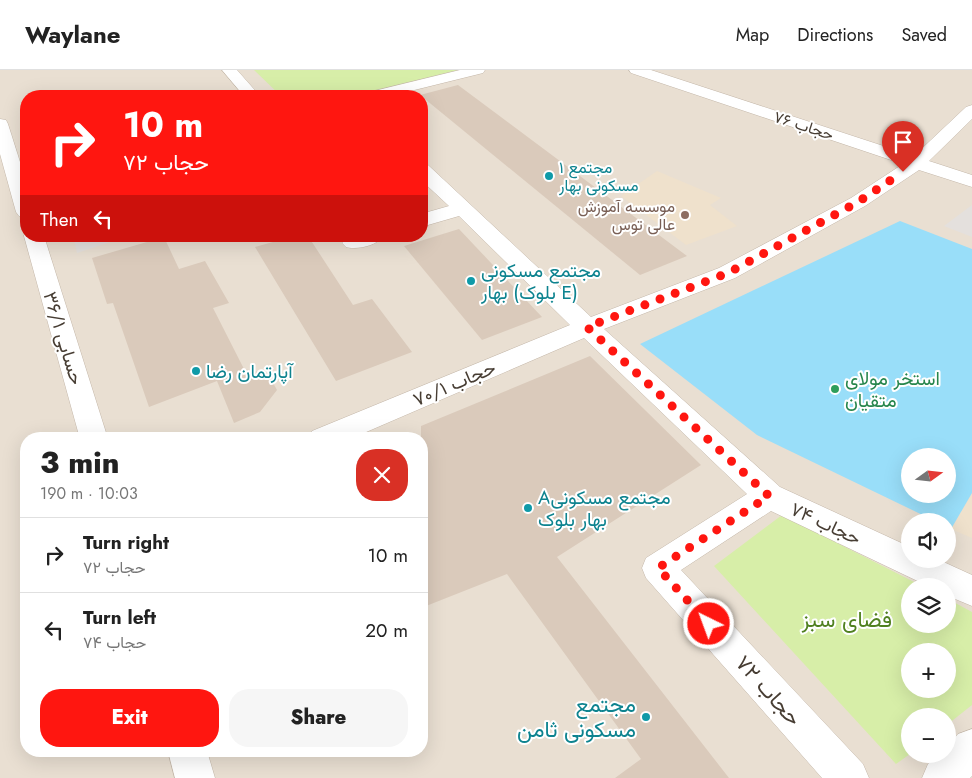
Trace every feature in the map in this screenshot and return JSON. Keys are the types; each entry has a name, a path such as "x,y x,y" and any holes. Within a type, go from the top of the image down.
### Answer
{"street":[{"path":"229,70 247,90"},
{"path":"396,90 478,70"},
{"name":"حجاب ۷۶","path":"636,70 972,181"},
{"name":"حجاب ۷۰/۱","path":"339,432 587,327 728,273 858,202 918,162 972,110"},
{"path":"0,124 20,182"},
{"name":"حجاب ۷۴","path":"428,176 769,496 972,591"},
{"path":"0,197 20,192"},
{"path":"428,219 461,209"},
{"name":"حسابی ۳۶/۱","path":"36,242 92,432"},
{"name":"حجاب ۷۲","path":"769,496 658,568 849,778"},
{"path":"942,778 972,748"},
{"path":"190,757 196,778"}],"shaded area":[{"path":"0,70 972,70 972,778 0,778"},
{"name":"موسسه آموزش عالی توس","path":"657,171 721,198 710,205 737,226 686,245 621,196"},
{"path":"972,205 972,237 944,226"},
{"path":"74,242 110,242 77,253"},
{"path":"972,493 972,538 956,531 956,520"}],"green space":[{"path":"254,70 459,70 379,90 275,90"},
{"name":"فضای سبز","path":"782,515 906,578 901,578 901,633 956,633 956,603 972,612 972,705 956,718 956,708 901,708 901,760 896,764 714,566"}],"water":[{"name":"استخر مولای متقیان","path":"900,221 972,249 972,493 956,520 956,513 918,513 757,435 640,344"}],"building":[{"name":"۱ مجتمع مسکونی بهار","path":"458,85 687,256 640,275 428,102 428,93"},
{"name":"مجتمع مسکونی بهار (بلوک E)","path":"459,229 542,317 482,340 404,246 417,242 428,242 428,239"},
{"path":"147,242 166,242 179,269 205,261 229,303 213,308 244,369 268,374 277,390 260,412 234,423 217,381 149,407 113,303 107,304 92,258"},
{"path":"273,242 312,242 353,305 372,299 412,352 336,381 255,247"},
{"name":"Aمجتمع مسکونی بهار بلوک","path":"590,356 701,465 557,557 729,778 615,778 641,759 507,574 428,605 428,432 421,432 421,426"}],"place":[{"name":"۱ مجتمع مسکونی بهار","path":"549,176"},
{"name":"موسسه آموزش عالی توس","path":"685,215"},
{"name":"مجتمع مسکونی بهار (بلوک E)","path":"471,281"},
{"name":"آپارتمان رضا","path":"196,371"},
{"name":"استخر مولای متقیان","path":"835,389"},
{"name":"Aمجتمع مسکونی بهار بلوک","path":"528,508"},
{"name":"مجتمع مسکونی ثامن","path":"646,717"}],"route":[{"path":"709,624 658,568 769,496 587,327 728,273 858,202 903,172"}]}
